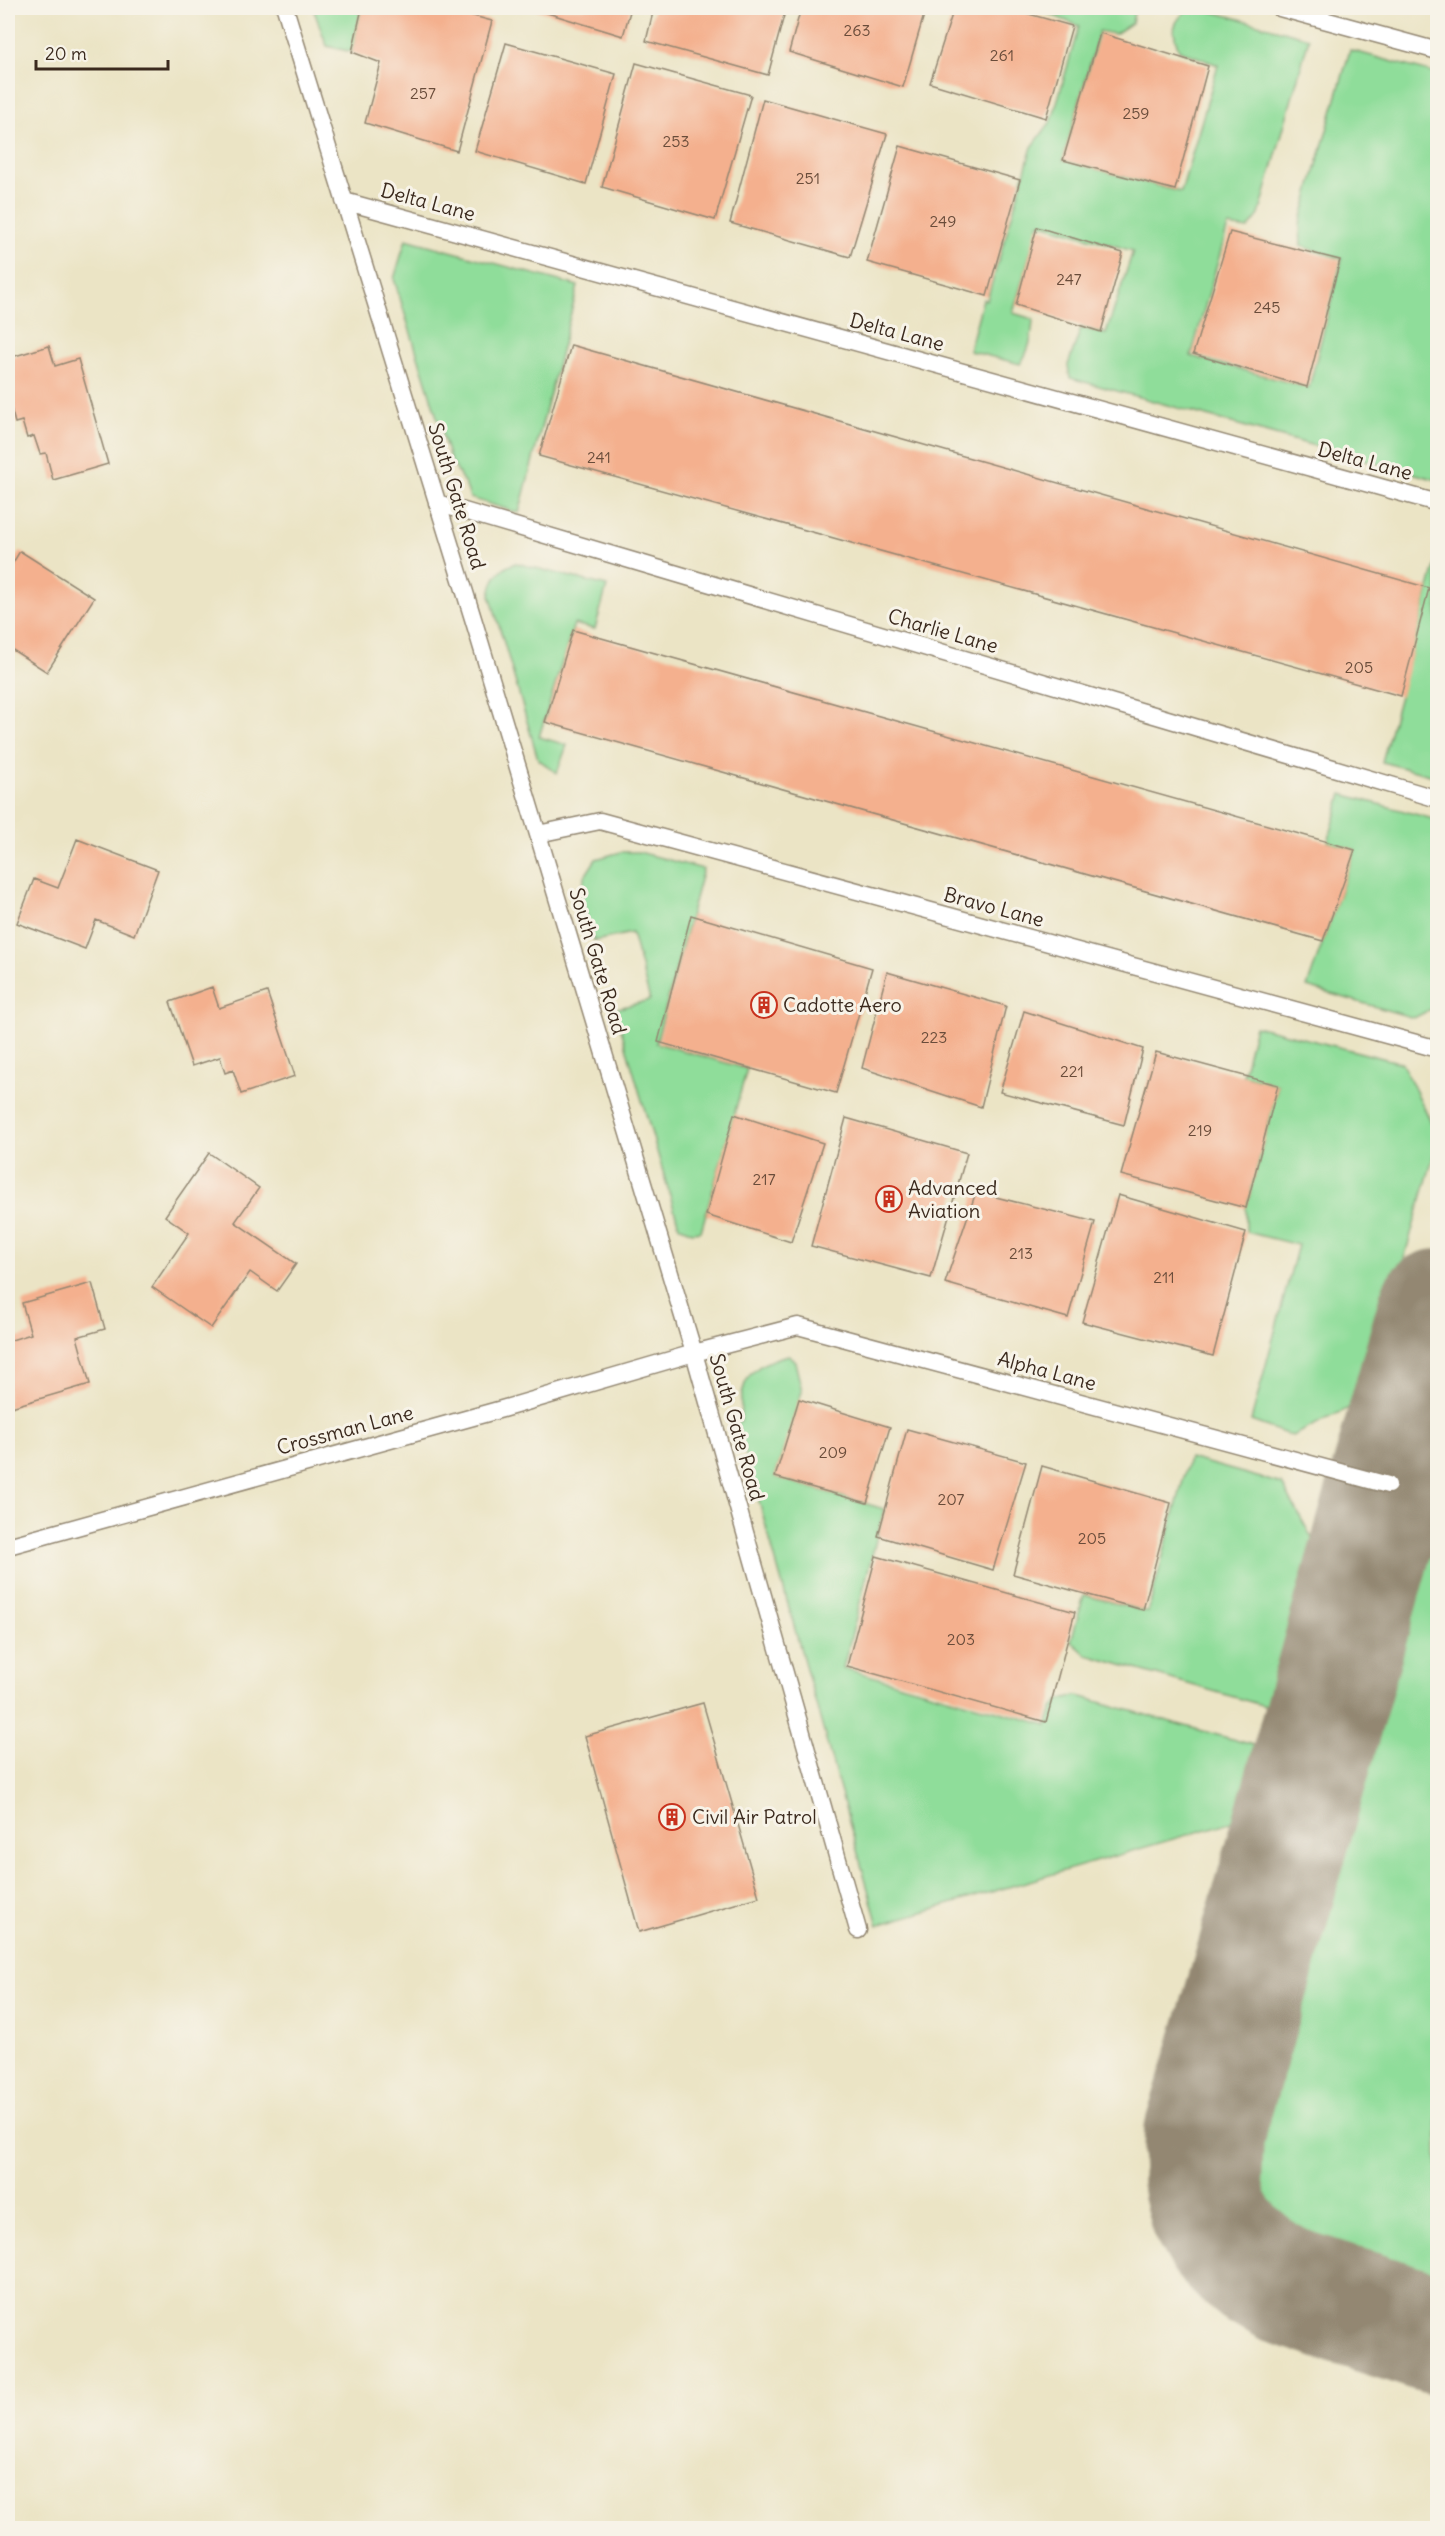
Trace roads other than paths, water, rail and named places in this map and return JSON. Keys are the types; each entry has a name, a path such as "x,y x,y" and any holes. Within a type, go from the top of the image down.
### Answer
{"lane":[{"name":"South Gate Road","path":"285,8 694,1353 858,1930"},
{"path":"1280,8 1437,51"},
{"name":"Delta Lane","path":"344,201 1437,503"},
{"name":"Charlie Lane","path":"437,503 1437,799"},
{"name":"Bravo Lane","path":"537,834 600,821 1437,1049"},
{"name":"Alpha Lane","path":"694,1353 798,1326 1388,1485"},
{"name":"Crossman Lane","path":"8,1546 491,1412 694,1353"}],"place":[{"name":"Cadotte Aero","path":"764,1005"},
{"name":"Advanced Aviation","path":"889,1199"},
{"name":"Civil Air Patrol","path":"672,1817"}]}
